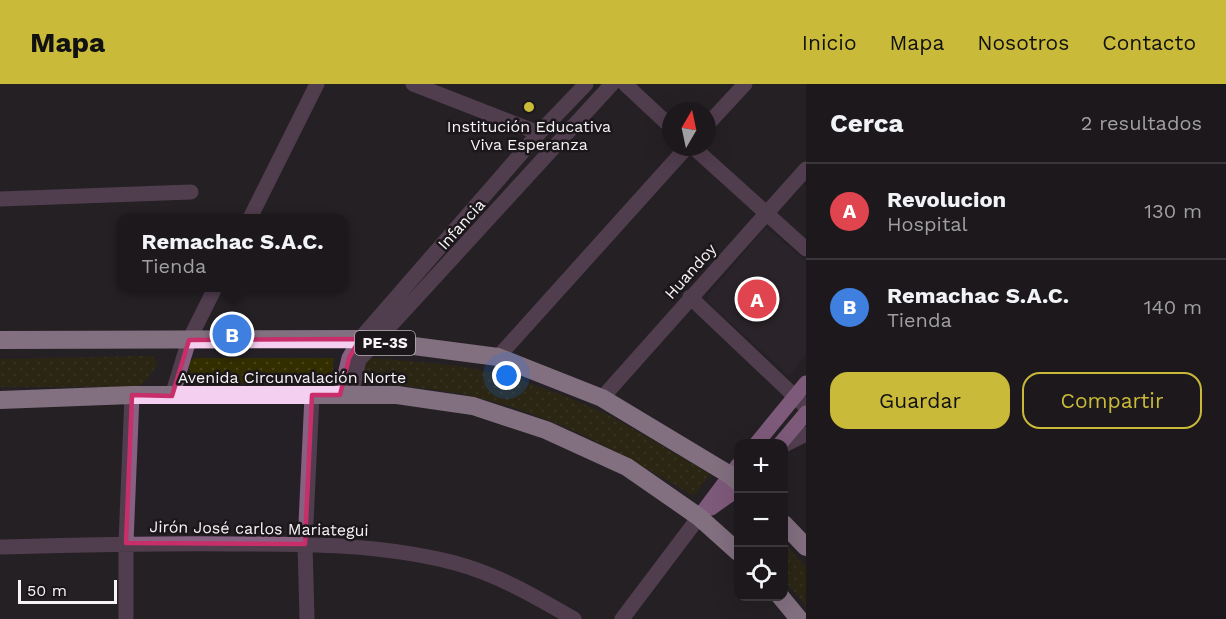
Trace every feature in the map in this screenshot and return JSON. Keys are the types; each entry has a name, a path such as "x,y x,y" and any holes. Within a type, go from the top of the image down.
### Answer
{"highway":[{"name":"Avenida Circunvalación Norte","path":"0,339 368,340 498,357 602,398 734,477"},
{"name":"Avenida Circunvalación Norte","path":"0,400 132,395 346,394 397,395 473,406 546,430 627,467 699,517 734,548"},
{"path":"788,528 804,541"},
{"path":"783,601 799,619"}],"main road":[{"path":"761,439 800,402 806,383"},
{"path":"786,439 806,413"},
{"path":"699,517 734,480"}],"street":[{"path":"252,214 317,84"},
{"path":"413,84 539,133"},
{"name":"Infancia","path":"368,340 539,133 585,84"},
{"name":"Infancia","path":"346,394 349,358 612,84"},
{"path":"625,84 662,119"},
{"path":"716,115 745,84"},
{"path":"498,357 679,156"},
{"path":"703,156 806,249"},
{"name":"Huandoy","path":"602,398 806,169"},
{"path":"0,198 191,192"},
{"path":"172,396 189,340 213,292"},
{"path":"690,297 800,402"},
{"path":"307,619 305,544 312,394"},
{"path":"126,619 126,543 132,395"},
{"path":"788,442 806,434"},
{"path":"622,619 699,517"},
{"name":"Jirón José carlos Mariategui","path":"0,547 126,543 305,544 389,549 456,563 524,589 574,619"}],"highlighted area":[{"path":"360,339 349,358 340,395 312,395 305,544 126,543 132,395 172,396 189,340"}],"shaded area":[{"path":"766,227 806,261 806,355 789,376 708,302 708,295"},
{"path":"152,356 158,363 148,379 137,387 0,387 0,359"},
{"path":"364,357 460,366 508,376 560,394 611,416 710,474 694,496 594,440 514,408 455,393 359,381"},
{"path":"194,358 334,358 331,383 288,384 191,382 189,363"},
{"path":"788,547 806,567 806,606 788,585"}],"place":[{"name":"Institución Educativa Viva Esperanza","path":"529,107"},
{"name":"Revolucion","path":"757,299"},
{"name":"Remachac S.A.C.","path":"232,334"}]}
